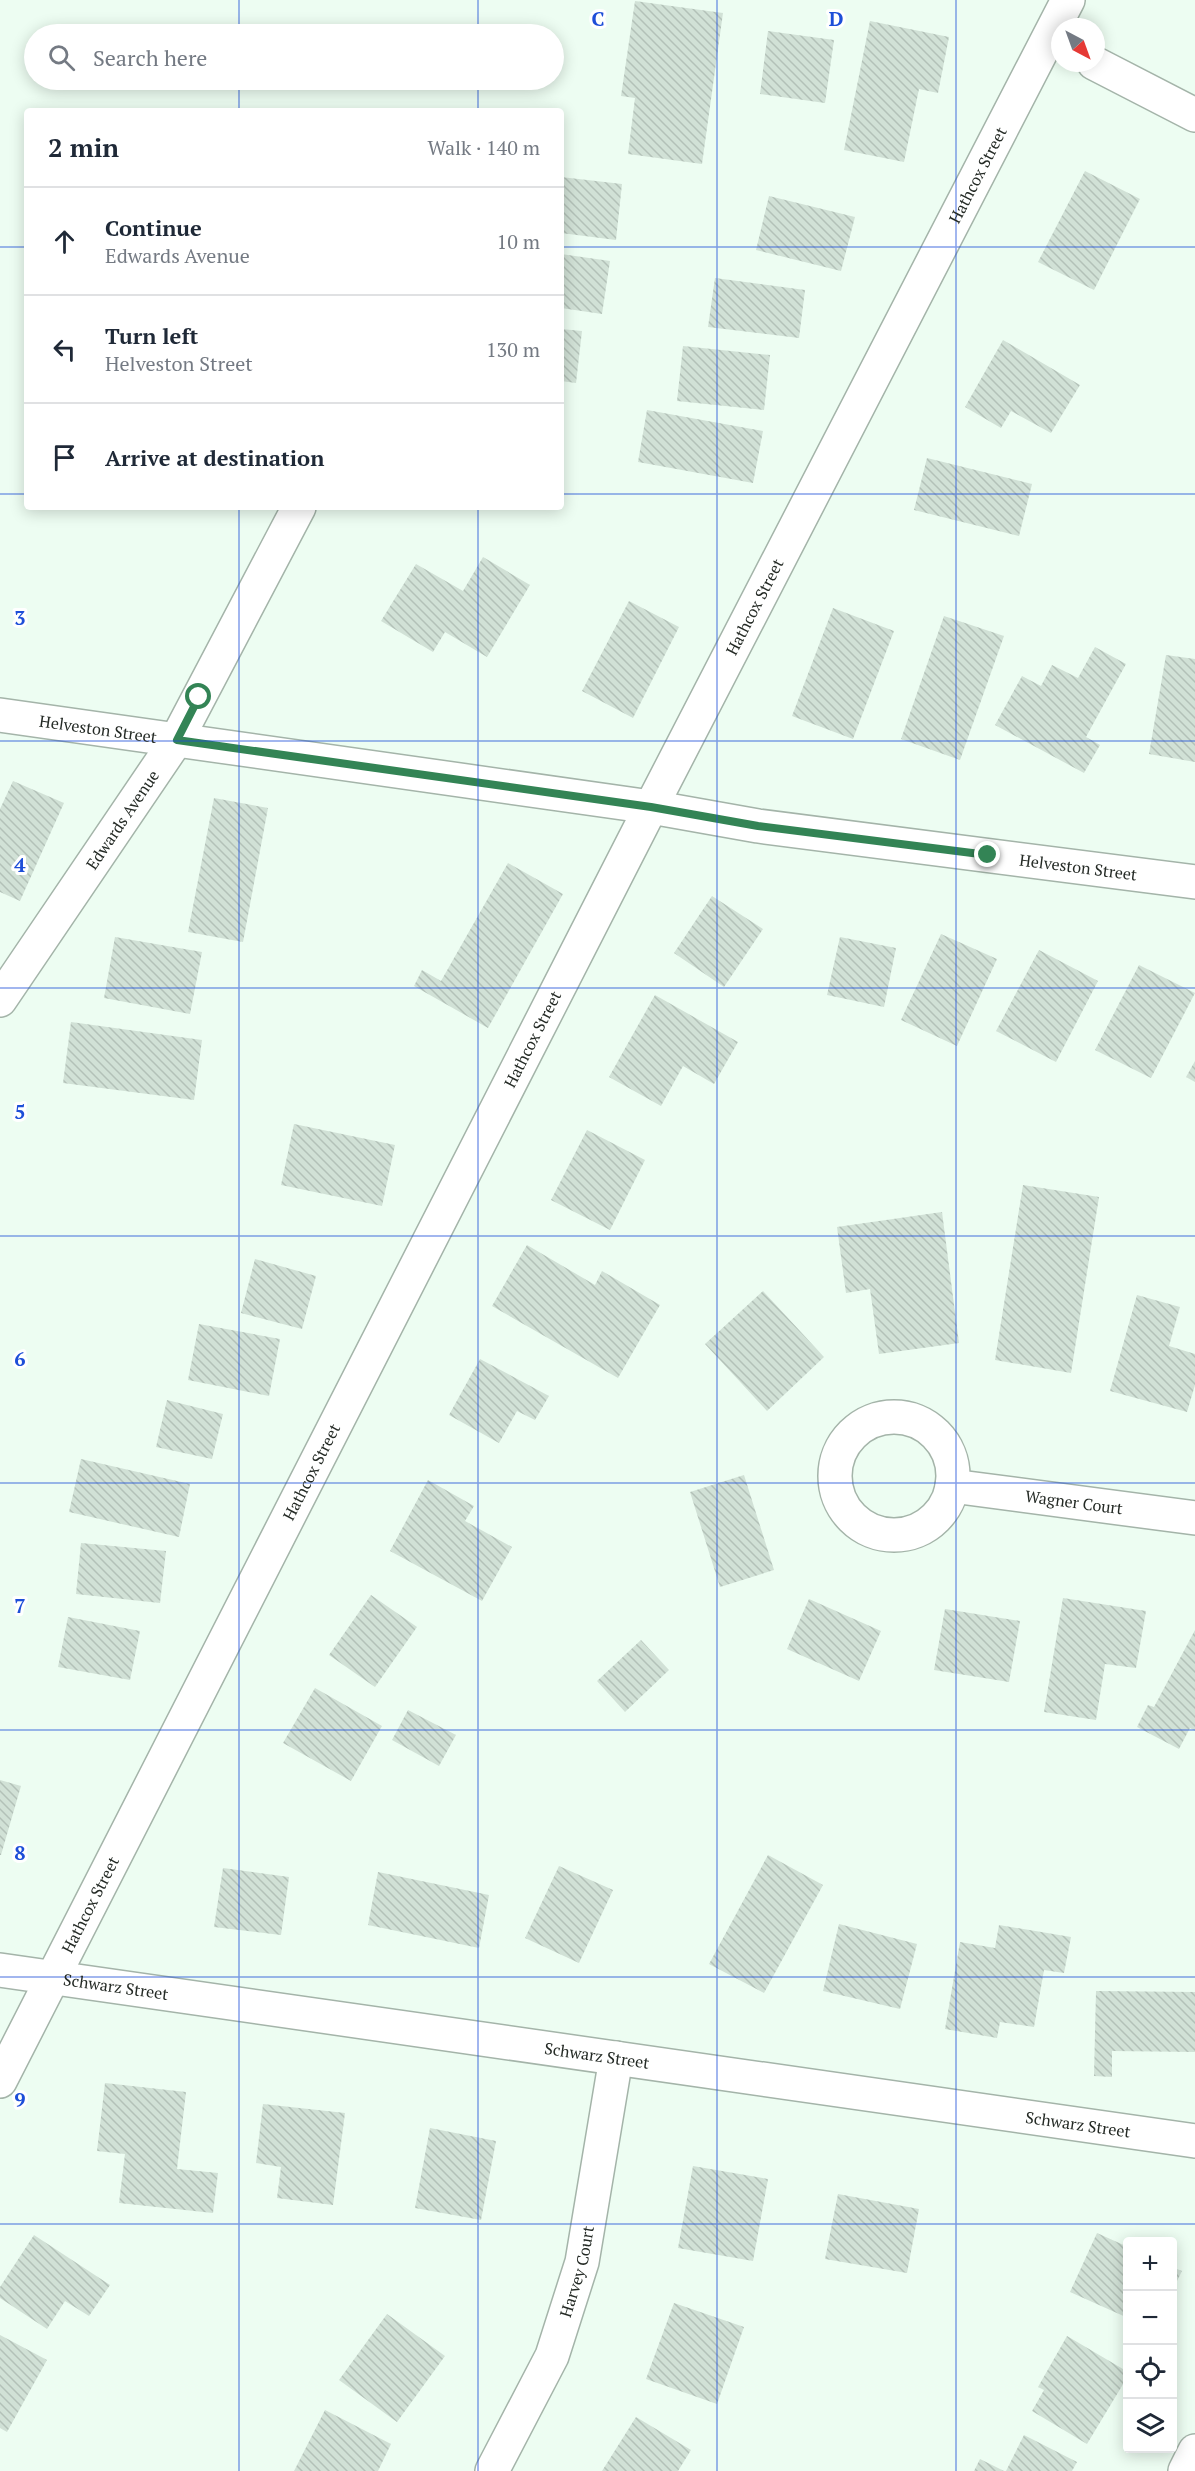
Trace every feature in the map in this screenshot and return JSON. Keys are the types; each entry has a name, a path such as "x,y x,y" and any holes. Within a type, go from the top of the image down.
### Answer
{"street":[{"name":"Hathcox Street","path":"1062,18 1068,0"},
{"name":"Hathcox Street","path":"0,2081 51,1977 651,807 1051,49"},
{"path":"1105,69 1195,115"},
{"name":"Edwards Avenue","path":"0,1000 177,740 298,510"},
{"name":"Helveston Street","path":"0,715 651,807 758,826 1195,882"},
{"name":"Wagner Court","path":"952,1486 1195,1518"},
{"name":"Schwarz Street","path":"0,1970 1195,2141"},
{"name":"Harvey Court","path":"492,2471 552,2356 582,2262 616,2058"},
{"path":"1185,2471 1195,2451"}],"building":[{"path":"635,1 723,13 702,164 628,154 635,98 621,96"},
{"path":"870,21 949,37 938,93 919,89 904,162 844,150"},
{"path":"768,31 834,40 825,103 760,94"},
{"path":"1085,171 1140,199 1094,290 1038,262"},
{"path":"564,177 622,184 616,240 564,233"},
{"path":"769,196 855,217 841,271 756,250"},
{"path":"564,254 610,261 602,314 564,308"},
{"path":"715,278 805,290 799,338 708,327"},
{"path":"564,329 582,331 576,383 564,381"},
{"path":"1003,340 1080,385 1051,433 1011,411 1001,428 965,407"},
{"path":"683,346 770,355 764,410 677,401"},
{"path":"647,410 763,431 753,483 638,462"},
{"path":"927,458 1032,484 1019,536 914,510"},
{"path":"483,557 530,585 487,657 445,632 433,652 381,621 416,564 463,591"},
{"path":"629,601 679,627 633,718 582,691"},
{"path":"833,608 894,631 853,739 792,716"},
{"path":"944,616 1004,636 960,760 901,739"},
{"path":"1095,647 1126,664 1086,737 1100,745 1084,773 995,725 1022,676 1041,686 1052,665 1078,678"},
{"path":"1166,655 1195,659 1195,762 1149,754"},
{"path":"13,781 64,803 20,901 0,892 0,809"},
{"path":"214,798 268,808 243,942 188,932"},
{"path":"508,863 563,894 488,1028 414,986 422,970 441,981"},
{"path":"712,896 763,929 724,987 674,953"},
{"path":"941,934 997,959 957,1046 901,1020"},
{"path":"115,937 202,952 190,1014 104,998"},
{"path":"840,937 896,948 884,1007 827,995"},
{"path":"1039,950 1098,981 1056,1062 996,1031"},
{"path":"1139,965 1195,993 1151,1078 1095,1050"},
{"path":"655,995 738,1042 714,1084 683,1066 661,1106 609,1077"},
{"path":"71,1022 202,1040 194,1100 63,1083"},
{"path":"1195,1061 1195,1082 1186,1077"},
{"path":"294,1124 395,1145 382,1206 281,1185"},
{"path":"587,1130 645,1160 610,1230 551,1200"},
{"path":"1023,1185 1099,1197 1071,1373 995,1360"},
{"path":"942,1212 959,1343 879,1354 870,1289 846,1293 837,1227"},
{"path":"527,1245 595,1285 602,1271 660,1305 618,1378 492,1306"},
{"path":"255,1259 316,1276 302,1329 241,1313"},
{"path":"763,1291 824,1357 767,1411 705,1344"},
{"path":"1137,1295 1180,1307 1169,1346 1195,1354 1195,1385 1187,1412 1110,1391"},
{"path":"199,1324 280,1339 269,1396 188,1380"},
{"path":"480,1359 549,1396 535,1420 517,1411 499,1443 449,1415"},
{"path":"167,1400 223,1414 212,1459 156,1447"},
{"path":"81,1459 190,1484 179,1537 69,1512"},
{"path":"744,1475 774,1570 720,1587 690,1492"},
{"path":"428,1480 474,1506 465,1521 512,1547 482,1601 390,1551"},
{"path":"81,1543 166,1551 160,1603 76,1594"},
{"path":"371,1595 417,1627 375,1687 329,1655"},
{"path":"1063,1598 1146,1611 1136,1668 1105,1664 1096,1720 1044,1712"},
{"path":"809,1599 881,1631 859,1681 787,1649"},
{"path":"945,1609 1020,1621 1009,1682 934,1670"},
{"path":"68,1617 140,1631 130,1680 58,1667"},
{"path":"1195,1630 1195,1731 1190,1728 1179,1749 1137,1727 1148,1705 1154,1707"},
{"path":"641,1640 669,1670 625,1712 597,1681"},
{"path":"315,1688 382,1726 351,1781 283,1743"},
{"path":"408,1710 456,1735 439,1766 392,1740"},
{"path":"0,1780 21,1786 1,1855 0,1855"},
{"path":"768,1855 823,1885 764,1993 709,1964"},
{"path":"559,1866 613,1890 579,1963 525,1938"},
{"path":"223,1868 289,1877 281,1935 214,1927"},
{"path":"378,1872 489,1895 479,1948 368,1925"},
{"path":"839,1924 917,1944 900,2009 823,1991"},
{"path":"999,1925 1071,1937 1064,1973 1044,1970 1034,2027 1000,2022 997,2038 945,2029 960,1942 995,1948"},
{"path":"1096,1991 1195,1992 1195,2052 1112,2051 1112,2077 1094,2076"},
{"path":"105,2083 186,2092 177,2169 218,2173 213,2213 119,2203 125,2154 97,2151"},
{"path":"263,2104 345,2113 333,2205 277,2198 281,2167 256,2163"},
{"path":"430,2128 496,2141 481,2220 415,2208"},
{"path":"693,2166 768,2179 753,2261 678,2248"},
{"path":"838,2194 919,2209 907,2273 825,2259"},
{"path":"1097,2233 1123,2245 1123,2316 1070,2292"},
{"path":"34,2235 110,2285 89,2316 65,2301 47,2329 0,2298 0,2287"},
{"path":"1177,2269 1182,2271 1177,2281"},
{"path":"674,2303 744,2327 717,2404 646,2379"},
{"path":"387,2314 445,2356 397,2422 339,2380"},
{"path":"0,2335 47,2360 7,2432 0,2428"},
{"path":"1067,2336 1123,2369 1123,2384 1087,2444 1032,2411 1044,2390 1038,2387"},
{"path":"325,2410 391,2444 378,2471 294,2471"},
{"path":"636,2417 691,2450 678,2471 602,2471"},
{"path":"1024,2435 1077,2462 1072,2471 1006,2471"},
{"path":"980,2459 1004,2471 974,2471"}],"route":[{"path":"199,697 177,740 651,807 758,826 988,855"}]}
